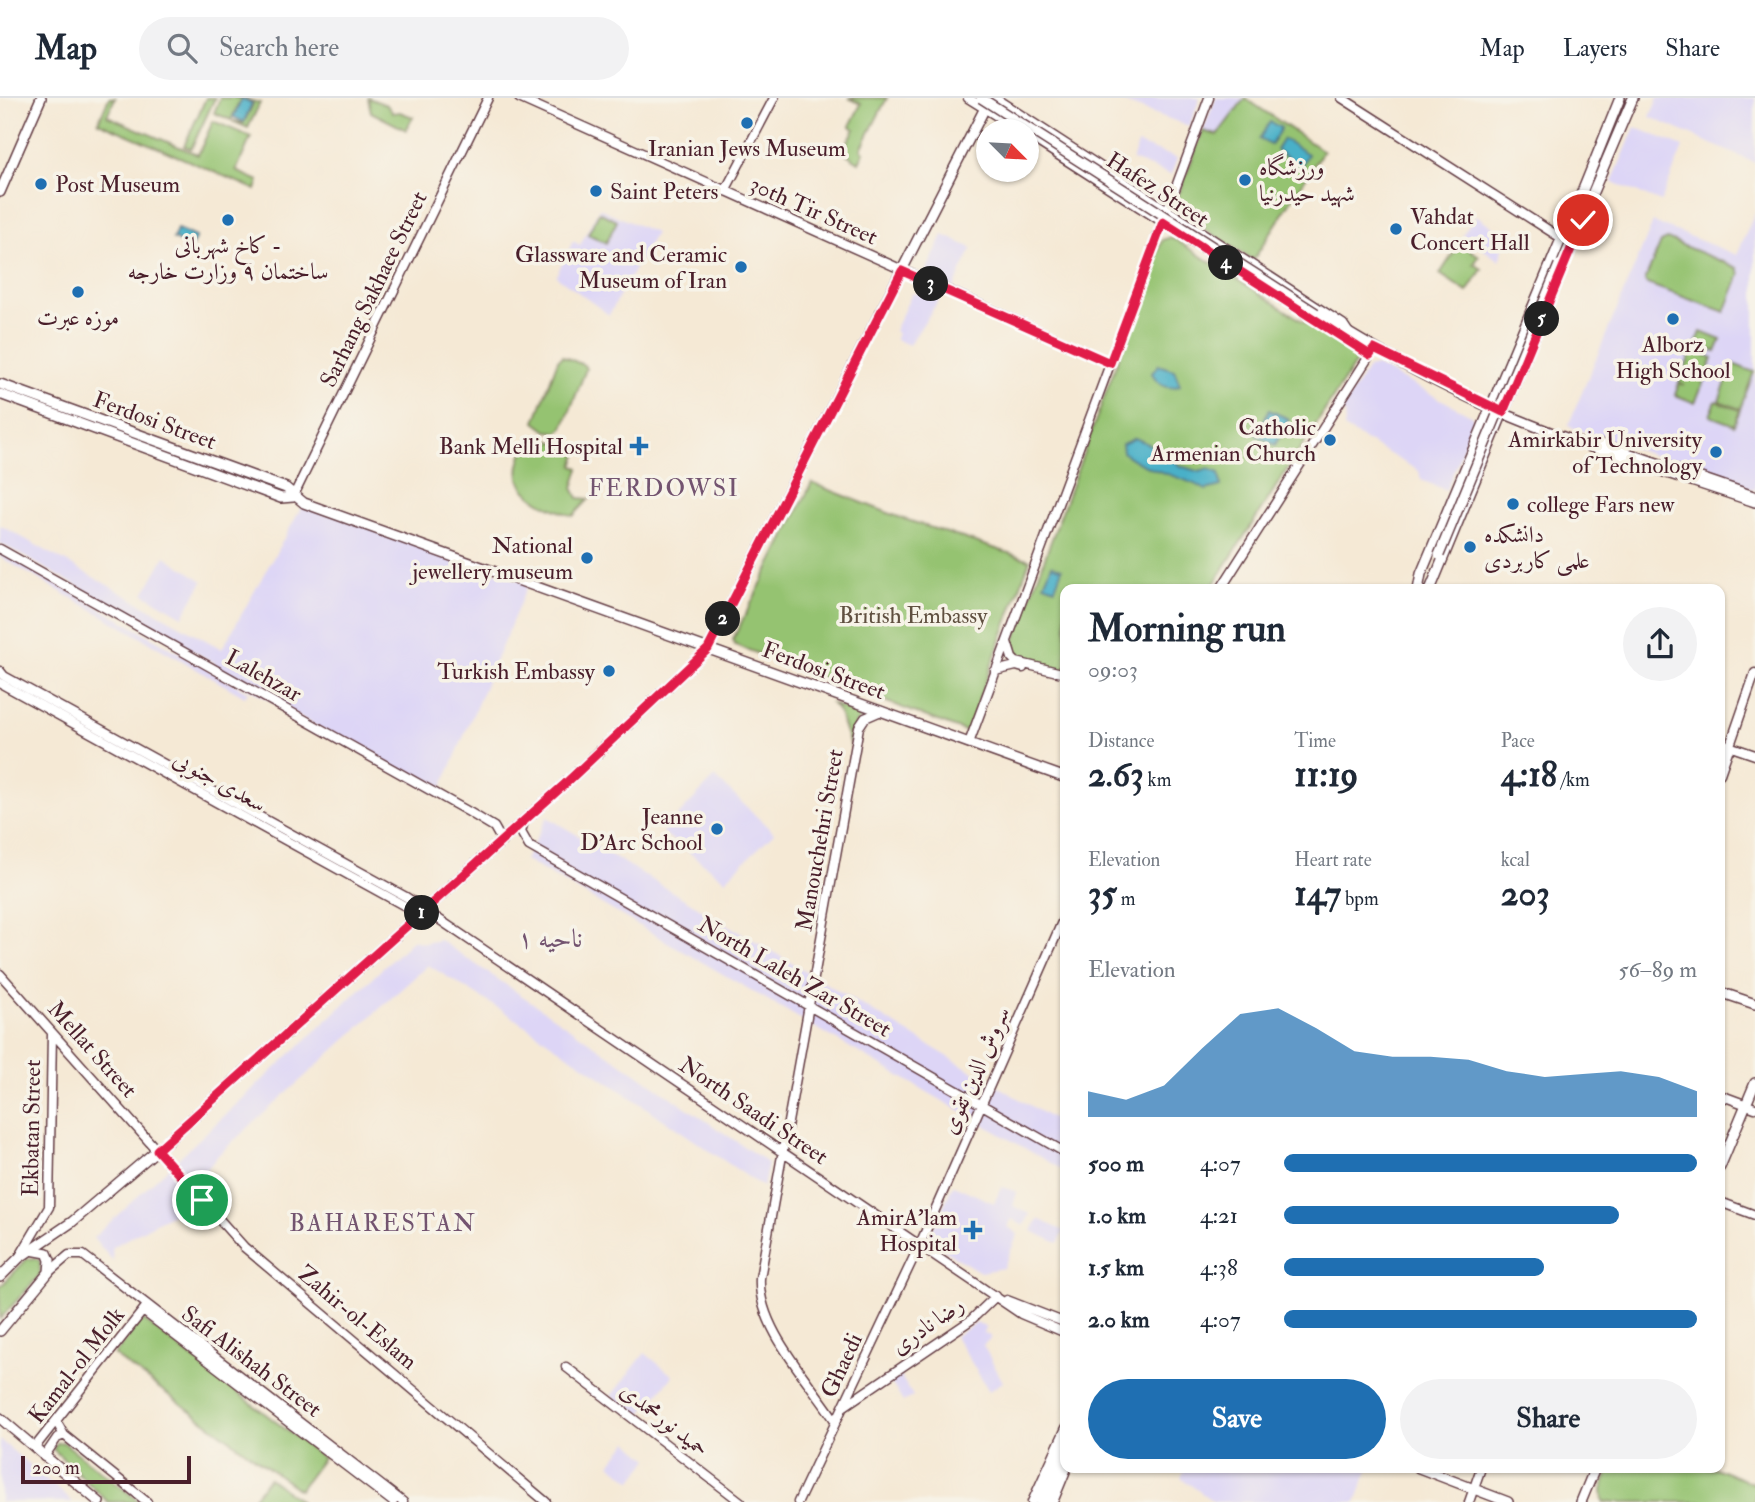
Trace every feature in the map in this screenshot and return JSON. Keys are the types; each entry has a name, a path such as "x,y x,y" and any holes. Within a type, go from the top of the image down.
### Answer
{"main road":[{"path":"1,186 41,98"},
{"name":"Sarhang Sakhaee Street","path":"293,497 488,98"},
{"name":"30th Tir Street","path":"519,98 1110,363"},
{"path":"725,191 774,98"},
{"path":"968,98 1001,119"},
{"name":"Hafez Street","path":"981,98 1351,335 1372,352"},
{"path":"0,1278 19,1258 72,1222 156,1151 524,821 708,649 993,98"},
{"name":"Hafez Street","path":"993,98 1343,324 1351,335"},
{"path":"968,743 1209,98"},
{"path":"1342,98 1561,238"},
{"path":"1419,584 1620,98"},
{"path":"1432,584 1633,98"},
{"name":"Hafez Street","path":"1040,143 1219,259 1372,352 1491,408 1602,450 1755,502"},
{"path":"1421,584 1437,554 1556,265 1577,201"},
{"path":"1556,265 1589,203"},
{"path":"1219,259 1231,251"},
{"path":"1224,584 1372,352"},
{"path":"1508,365 1514,369 1522,368"},
{"name":"Ferdosi Street","path":"4,390 159,454 212,462 286,488 293,497"},
{"name":"Ferdosi Street","path":"4,390 164,444 208,472 281,498 293,497 1060,776"},
{"path":"159,454 164,444"},
{"name":"Hafez Street","path":"1586,444 1603,444 1755,496"},
{"path":"208,472 212,462"},
{"path":"1465,469 1478,474"},
{"name":"Lalehzar","path":"0,548 494,827 502,841"},
{"path":"1430,584 1437,554"},
{"path":"1007,640 1016,664"},
{"path":"995,671 1016,664 1060,675"},
{"path":"1725,760 1755,673"},
{"name":"سعدی جنوبی","path":"1,676 197,781 390,893 421,914"},
{"name":"سعدی جنوبی","path":"1,676 390,893"},
{"name":"Manouchehri Street","path":"836,1422 768,1321 760,1295 760,1271 859,727 865,718 880,711"},
{"path":"1725,744 1755,755"},
{"name":"North Laleh Zar Street","path":"524,821 521,832 529,846 1060,1150"},
{"name":"North Saadi Street","path":"421,914 783,1152 1027,1317 1060,1331"},
{"name":"سروش الدین تقوی","path":"920,1244 1060,927"},
{"name":"Mellat Street","path":"0,974 156,1151"},
{"path":"1725,994 1754,1005"},
{"name":"Ekbatan Street","path":"19,1258 49,1207 52,1032"},
{"path":"1725,1157 1751,1106 1755,1083"},
{"path":"1725,1097 1751,1106"},
{"name":"Zahir-ol-Eslam","path":"156,1151 244,1247 547,1502"},
{"path":"1725,1204 1755,1215"},
{"name":"Ghaedi","path":"798,1502 920,1244"},
{"path":"0,1331 49,1272 50,1260 47,1253 31,1250"},
{"name":"Safi Alishah Street","path":"49,1272 64,1258 76,1253 393,1502"},
{"path":"996,1296 1003,1307"},
{"path":"996,1296 1060,1321"},
{"name":"رضا نادری","path":"843,1408 971,1320 996,1296"},
{"name":"Safi Alishah Street","path":"145,1308 403,1502"},
{"name":"Kamal-ol Molk","path":"35,1447 145,1308"},
{"name":"حمید نورمحمدی","path":"566,1367 741,1502"},
{"path":"0,1418 99,1502"},
{"path":"56,1421 64,1435 147,1502"},
{"path":"44,1457 57,1438 64,1435"},
{"path":"1032,1502 1060,1440"},
{"path":"1049,1497 1060,1461"},
{"path":"1049,1497 1060,1472"},
{"path":"1040,1502 1049,1497 1065,1473"},
{"path":"1432,1473 1508,1502"},
{"path":"1469,1502 1479,1473"},
{"path":"1581,1502 1593,1473"},
{"path":"71,1480 91,1502"}],"shaded area":[{"path":"1111,98 1200,98 1189,126"},
{"path":"1216,98 1245,98 1217,135 1203,131"},
{"path":"1658,98 1755,98 1755,163 1650,117"},
{"path":"1635,127 1683,147 1661,202 1612,182"},
{"path":"1138,144 1177,158 1171,175 1132,160"},
{"path":"599,208 655,233 609,315 556,276 573,241 580,245"},
{"name":"Alborz High School","path":"1755,212 1755,490 1568,426 1653,222 1737,255"},
{"path":"1476,215 1500,232 1497,237 1503,241 1500,261 1462,235"},
{"path":"943,235 972,248 953,290 924,276"},
{"path":"920,287 941,297 909,345 895,339 897,333 894,331 912,293 916,295"},
{"path":"1377,366 1471,415 1474,421 1446,490 1421,480 1419,471 1344,428 1346,414 1341,411 1368,368"},
{"path":"304,503 528,584 439,795 212,668 215,663 0,543 0,525 222,649"},
{"path":"0,551 248,692 245,697 0,557"},
{"path":"165,556 203,581 183,616 144,594"},
{"name":"Jeanne D'Arc School","path":"715,777 774,833 725,880 662,832"},
{"path":"547,817 1060,1123 1060,1169 525,860"},
{"path":"413,940 424,943 440,940 768,1163 763,1187 508,1014 428,965 218,1155 174,1213 112,1247 113,1261 93,1238"},
{"name":"AmirA'lam Hospital","path":"953,1185 994,1203 1002,1187 1017,1192 1013,1206 1030,1214 1024,1226 1012,1219 1007,1226 1018,1234 1003,1268 980,1272 928,1240"},
{"path":"1038,1219 1060,1229 1060,1239 1058,1243 1032,1231"},
{"path":"977,1323 987,1328 983,1333 992,1337 983,1345 1003,1382 989,1391 955,1336"},
{"path":"645,1353 673,1376 638,1418 611,1396"},
{"path":"900,1375 913,1396 903,1402 890,1381"},
{"path":"0,1440 73,1502 0,1502"},
{"path":"628,1442 649,1459 632,1481 610,1464"},
{"path":"1183,1473 1367,1473 1356,1502 1214,1502 1181,1478"}],"green space":[{"path":"109,98 115,98 107,116 198,155 213,121 251,137 236,171 259,181 256,190 98,122"},
{"path":"206,98 215,98 191,149 184,146"},
{"path":"220,98 241,98 231,120 214,113"},
{"path":"241,98 260,103 248,128 232,121 244,123 253,104"},
{"path":"368,98 387,105 393,113 400,112 413,117 406,130 371,112"},
{"path":"849,98 887,98 861,149 864,152 859,162 842,151 855,129 850,126 861,104"},
{"name":"ورزشگاه شهید حیدرنیا","path":"1245,98 1323,151 1253,260 1173,209 1203,131 1217,135"},
{"path":"599,212 617,221 606,243 588,234"},
{"path":"1171,237 1359,357 1214,584 1060,584 1060,671 1020,661 1012,647 1162,240"},
{"path":"1667,239 1738,268 1740,274 1725,312 1647,284 1645,280 1661,242"},
{"path":"1460,243 1479,256 1474,264 1482,269 1467,292 1440,274"},
{"path":"1701,332 1721,340 1716,352 1696,344"},
{"path":"1693,349 1713,358 1695,403 1675,395 1679,383 1684,385 1679,382"},
{"path":"562,356 584,365 586,369 563,428 558,432 547,431 535,422 558,360"},
{"path":"1733,364 1754,372 1740,409 1719,401"},
{"path":"1716,401 1740,410 1734,425 1710,416"},
{"path":"535,436 563,445 577,455 573,466 579,468 573,488 578,498 589,499 573,516 551,508 524,489 518,470 524,448"},
{"name":"British Embassy","path":"812,483 901,518 1030,560 967,732 735,645 733,639"},
{"path":"832,704 862,715 856,723 850,745 839,713"},
{"path":"35,1258 40,1261 40,1275 0,1319 0,1287 27,1259"},
{"path":"142,1319 323,1458 299,1490 114,1355"},
{"path":"63,1442 140,1502 108,1502 53,1449 57,1443"},
{"path":"1725,1472 1755,1484 1755,1502 1603,1502 1602,1490 1608,1473"},
{"path":"269,1478 301,1502 250,1502"}],"water":[{"path":"242,99 252,103 244,122 233,117"},
{"path":"1270,122 1281,128 1271,145 1259,139"},
{"path":"1283,139 1308,154 1301,166 1276,150"},
{"path":"177,229 196,237 191,247 173,239"},
{"path":"1158,365 1174,370 1180,385 1167,387 1160,384 1152,373"},
{"path":"1269,410 1289,419 1275,445 1256,435"},
{"path":"1135,438 1166,452 1180,466 1200,472 1208,469 1219,473 1221,486 1206,490 1142,465 1123,452 1122,444"},
{"path":"1052,565 1062,569 1055,588 1044,584"}],"place":[{"name":"Iranian Jews Museum","path":"747,123"},
{"name":"ورزشگاه شهید حیدرنیا","path":"1245,180"},
{"name":"Post Museum","path":"41,184"},
{"name":"Saint Peters","path":"596,191"},
{"name":"کاخ شهربانی - ساختمان ۹ وزارت خارجه","path":"228,220"},
{"name":"Vahdat Concert Hall","path":"1396,229"},
{"name":"Glassware and Ceramic Museum of Iran","path":"741,267"},
{"name":"موزه عبرت","path":"78,292"},
{"name":"Alborz High School","path":"1673,319"},
{"name":"Catholic Armenian Church","path":"1330,440"},
{"name":"Bank Melli Hospital","path":"639,446"},
{"name":"Amirkabir University of Technology","path":"1716,452"},
{"name":"college Fars new","path":"1513,504"},
{"name":"دانشکده علمی کاربردی","path":"1470,547"},
{"name":"National jewellery museum","path":"587,558"},
{"name":"Turkish Embassy","path":"609,671"},
{"name":"Jeanne D'Arc School","path":"717,829"},
{"name":"AmirA'lam Hospital","path":"973,1230"}],"district":[{"name":"FERDOWSI","path":"664,488"},
{"name":"ناحیه ۱","path":"550,938"},
{"name":"BAHARESTAN","path":"383,1223"}],"route":[{"path":"202,1200 157,1150 565,784 708,649 902,271 1110,363 1163,222 1370,355 1374,349 1503,412 1583,220"}]}
